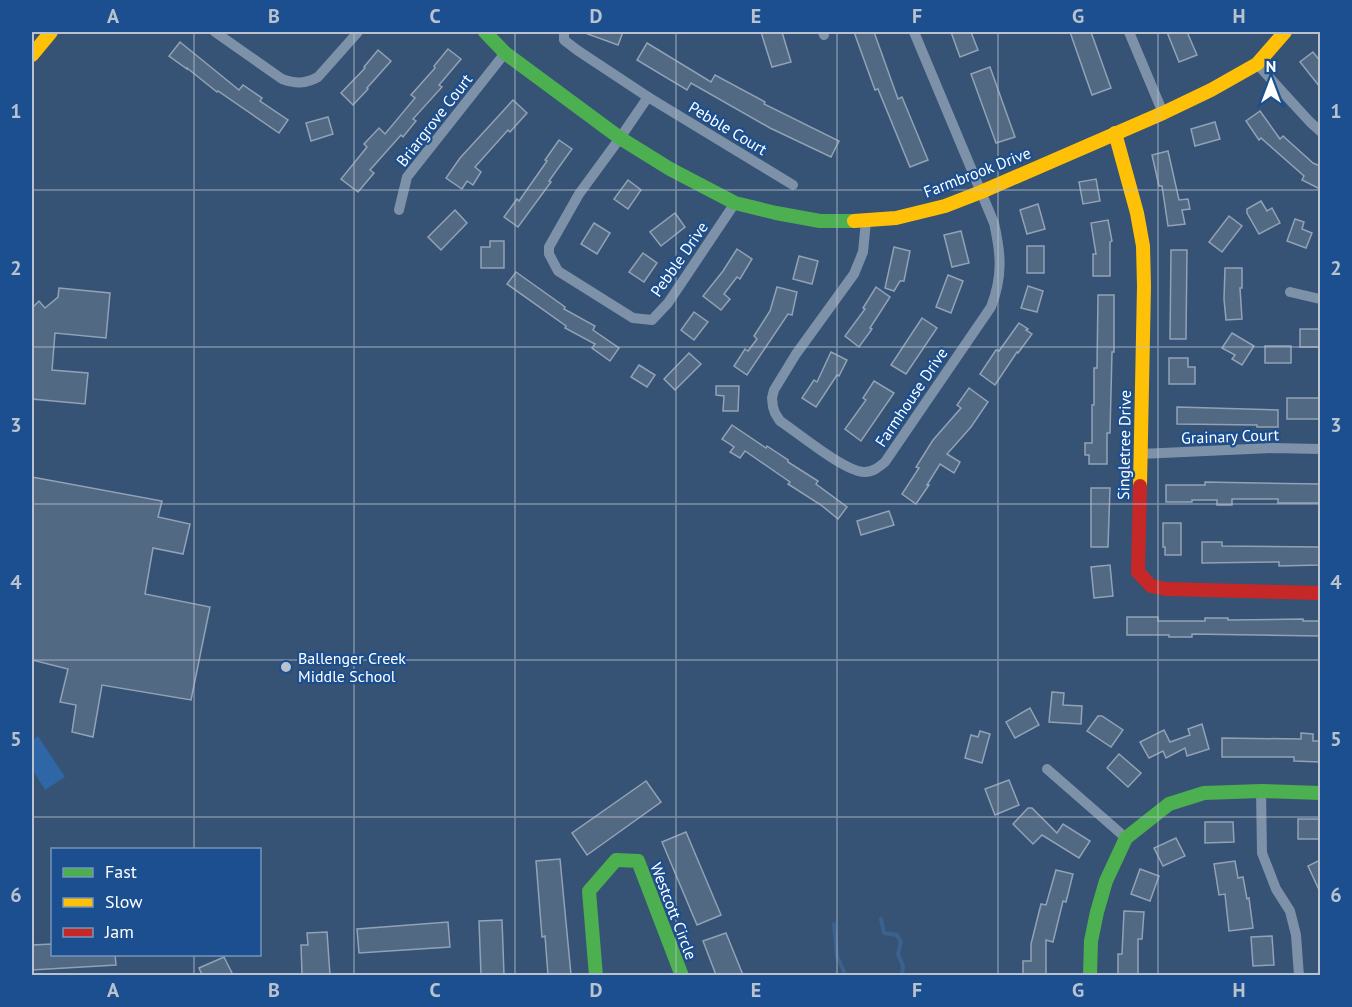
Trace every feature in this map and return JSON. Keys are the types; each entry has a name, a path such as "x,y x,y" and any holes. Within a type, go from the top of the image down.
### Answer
{"street":[{"path":"32,55 51,32"},
{"path":"215,32 282,79 301,83 318,77 358,32"},
{"name":"Farmbrook Drive","path":"484,32 506,54 620,138 670,169 735,203 820,221 866,221 896,218 945,206 981,192 1211,90 1257,64 1285,32"},
{"name":"Pebble Court","path":"564,32 564,40 569,44 648,97 793,185"},
{"path":"914,32 981,192"},
{"path":"1129,32 1163,113"},
{"name":"Briargrove Court","path":"399,210 407,177 506,54"},
{"path":"1257,64 1320,130"},
{"path":"620,138 648,97"},
{"name":"Singletree Drive","path":"1115,133 1137,213 1143,246 1138,572 1151,586 1166,589 1320,593"},
{"name":"Pebble Drive","path":"620,138 579,194 549,247 549,254 558,271 624,314 633,318 652,320 668,303 735,203"},
{"name":"Farmhouse Drive","path":"866,221 863,252 854,274 796,354 774,390 772,398 775,413 780,421 838,461 862,473 870,472 885,462 991,307 1000,276 998,241 994,223 981,192"},
{"path":"1290,292 1320,299"},
{"name":"Grainary Court","path":"1140,454 1273,448 1320,449"},
{"path":"1047,770 1126,838"},
{"path":"1261,791 1262,853 1276,889 1290,910 1296,935 1299,975"},
{"path":"1090,975 1096,912 1106,881 1126,838 1169,804 1204,793 1261,791 1320,793"},
{"name":"Westcott Circle","path":"596,975 589,891 616,860 638,861 682,975"}],"shaded area":[{"path":"38,736 65,777 45,790 32,769 32,741"}],"building":[{"path":"585,32 623,32 618,45"},
{"path":"761,32 782,32 791,62 772,67"},
{"path":"854,32 874,32 898,99 902,97 928,160 910,167 878,89 875,90"},
{"path":"951,32 971,32 978,50 960,57"},
{"path":"1070,32 1091,32 1111,88 1092,95"},
{"path":"1167,32 1187,32 1197,55 1179,62"},
{"path":"180,42 239,90 243,85 262,98 260,101 288,120 279,133 217,92 169,56"},
{"path":"647,43 711,82 715,75 765,102 764,104 839,141 831,157 770,128 691,83 687,90 637,60"},
{"path":"448,49 461,59 439,85 442,87 413,119 416,121 403,137 401,135 370,170 374,173 358,192 341,179 367,147 364,144 379,128 385,134 415,98 411,95"},
{"path":"378,50 391,61 353,105 341,93 365,68"},
{"path":"1313,52 1320,61 1320,87 1300,62"},
{"path":"990,67 1015,137 996,143 971,74"},
{"path":"513,100 527,113 510,132 508,130 475,167 481,172 473,185 467,181 462,189 446,178 460,158"},
{"path":"1260,111 1280,139 1283,136 1313,163 1320,166 1320,189 1302,180 1304,176 1261,138 1259,140 1246,121"},
{"path":"328,117 333,134 311,141 306,123"},
{"path":"1215,122 1220,139 1195,146 1191,129"},
{"path":"559,140 572,149 518,227 504,217 517,199 519,201"},
{"path":"1168,151 1179,200 1188,199 1190,209 1182,210 1185,224 1168,226 1162,186 1159,186 1152,155"},
{"path":"1096,179 1100,201 1083,204 1079,182"},
{"path":"628,180 641,190 628,209 614,199"},
{"path":"1261,201 1267,211 1272,208 1280,223 1259,234 1247,209"},
{"path":"1038,204 1045,229 1027,234 1020,210"},
{"path":"455,210 467,223 441,250 428,237"},
{"path":"675,213 685,227 661,246 650,232"},
{"path":"1229,216 1242,226 1222,252 1209,242"},
{"path":"1295,219 1304,222 1302,229 1312,233 1306,248 1287,241"},
{"path":"1108,220 1112,241 1110,242 1110,276 1093,276 1093,254 1096,254 1091,223"},
{"path":"594,223 610,233 597,254 581,244"},
{"path":"961,231 969,263 952,267 944,235"},
{"path":"490,241 504,241 504,268 481,268 481,247 490,247"},
{"path":"1027,246 1044,246 1044,273 1027,273"},
{"path":"894,247 910,251 904,281 900,281 894,291 885,288"},
{"path":"737,249 752,259 740,279 737,277 724,294 730,299 721,310 703,296"},
{"path":"1171,250 1187,250 1186,339 1170,339"},
{"path":"643,253 657,263 644,282 629,272"},
{"path":"799,256 818,261 812,284 793,279"},
{"path":"1225,268 1242,268 1242,288 1240,288 1242,319 1226,320"},
{"path":"516,272 565,307 564,309 595,326 593,330 619,348 610,361 592,348 595,344 565,328 566,326 507,284"},
{"path":"948,275 963,281 951,313 936,307"},
{"path":"1028,286 1043,291 1037,312 1021,308"},
{"path":"777,287 797,292 792,315 788,314 747,375 734,366 745,349 748,351 757,339 754,336 770,311"},
{"path":"876,287 890,297 859,347 845,336 865,309 863,308"},
{"path":"59,288 110,293 106,338 55,333 52,370 88,373 85,404 32,399 32,308 39,301 45,308 58,297"},
{"path":"1098,295 1114,295 1110,433 1107,433 1107,464 1089,464 1089,455 1085,455 1085,443 1092,443 1094,368 1097,368"},
{"path":"694,312 708,322 694,340 681,330"},
{"path":"922,318 937,328 906,374 891,365"},
{"path":"1019,323 1032,334 995,385 980,374 996,350 999,351"},
{"path":"1300,329 1320,329 1320,347 1300,347"},
{"path":"1232,333 1254,346 1242,365 1232,359 1235,355 1222,348"},
{"path":"1265,346 1291,346 1291,363 1265,363"},
{"path":"831,352 847,360 839,376 837,375 816,407 802,398 814,380 817,382"},
{"path":"689,353 701,364 675,390 664,379"},
{"path":"1169,358 1188,358 1188,367 1195,367 1195,384 1169,384"},
{"path":"639,365 655,375 647,387 631,377"},
{"path":"874,381 894,393 861,441 845,429 866,400 863,398"},
{"path":"716,386 739,386 738,411 723,411 724,396 716,395"},
{"path":"969,388 988,402 971,427 947,454 960,462 954,473 940,464 916,504 902,494 933,440 961,408 957,405"},
{"path":"1287,398 1320,398 1320,419 1287,419"},
{"path":"1177,407 1278,410 1278,427 1177,424"},
{"path":"732,425 818,481 816,484 847,507 838,519 745,451 740,458 730,452 734,447 722,439"},
{"path":"32,477 162,501 158,517 190,524 183,554 153,548 145,594 210,607 191,700 102,685 93,737 72,732 76,705 60,702 68,669 32,660"},
{"path":"1205,482 1320,484 1320,503 1278,503 1278,499 1232,499 1232,505 1217,505 1217,500 1166,502 1166,485 1205,485"},
{"path":"1091,488 1110,488 1108,547 1091,547"},
{"path":"889,511 894,525 861,535 857,521"},
{"path":"1163,523 1181,523 1181,555 1165,555"},
{"path":"1202,542 1222,542 1222,546 1320,547 1320,565 1279,566 1279,562 1202,563"},
{"path":"1110,565 1113,596 1094,598 1091,567"},
{"path":"1127,617 1158,617 1158,621 1205,621 1205,618 1303,619 1303,621 1320,621 1320,636 1127,635"},
{"path":"1052,692 1064,693 1063,705 1082,706 1081,724 1049,722"},
{"path":"1030,708 1039,725 1015,738 1006,722"},
{"path":"1098,716 1102,716 1123,730 1111,747 1087,731"},
{"path":"1202,724 1209,749 1187,756 1185,748 1166,758 1163,751 1149,758 1140,742 1164,730 1170,742 1190,735 1188,729"},
{"path":"980,731 990,734 982,763 965,758 971,735 978,737"},
{"path":"1301,733 1313,734 1313,741 1320,741 1320,762 1294,761 1294,757 1222,757 1222,738 1301,739"},
{"path":"1119,754 1141,773 1128,787 1107,768"},
{"path":"1009,780 1019,805 995,815 985,789"},
{"path":"646,781 661,802 587,855 572,833"},
{"path":"1028,808 1032,808 1057,833 1063,824 1090,841 1079,858 1042,835 1033,844 1013,824"},
{"path":"1298,819 1320,819 1320,839 1298,839"},
{"path":"1205,822 1233,822 1234,842 1205,843"},
{"path":"686,832 721,915 697,925 662,842"},
{"path":"1176,838 1185,856 1163,866 1154,848"},
{"path":"560,859 571,975 548,975 545,936 542,937 536,861"},
{"path":"1320,860 1320,892 1308,866"},
{"path":"1235,861 1238,878 1243,877 1247,899 1249,898 1253,928 1229,931 1225,894 1219,895 1214,864"},
{"path":"1140,869 1159,876 1150,901 1131,894"},
{"path":"1056,870 1073,874 1066,902 1063,901 1053,942 1046,940 1046,975 1023,975 1023,961 1031,961 1031,944 1041,904 1046,905"},
{"path":"1124,911 1144,912 1142,939 1138,939 1138,975 1118,975 1118,954 1122,954"},
{"path":"502,920 504,975 481,975 479,921"},
{"path":"448,922 450,947 359,953 357,929"},
{"path":"327,932 330,975 302,975 301,945 308,945 307,933"},
{"path":"726,933 743,975 716,975 703,941"},
{"path":"1272,936 1274,965 1253,966 1251,937"},
{"path":"51,944 51,956 115,956 116,965 32,970 32,945"},
{"path":"224,957 233,975 202,975 199,968"}],"waterway":[{"path":"881,919 884,933 897,935 901,942 898,954 903,966 902,976"},
{"path":"834,924 837,956 846,976"}],"traffic: fast":[{"path":"485,32 505,53 620,138 670,169 735,203 820,221 854,221"},
{"path":"1090,976 1091,941 1097,912 1106,881 1126,838 1169,804 1204,793 1261,791 1320,793"},
{"path":"596,976 589,891 616,860 638,861 682,976"}],"traffic: slow":[{"path":"32,55 51,32"},
{"path":"854,221 896,218 945,206 1163,113 1257,64 1285,32"},
{"path":"1115,133 1137,213 1143,246 1140,486"}],"traffic: jam":[{"path":"1140,486 1138,572 1151,586 1166,589 1320,593"}],"place":[{"name":"Ballenger Creek Middle School","path":"286,667"}]}
